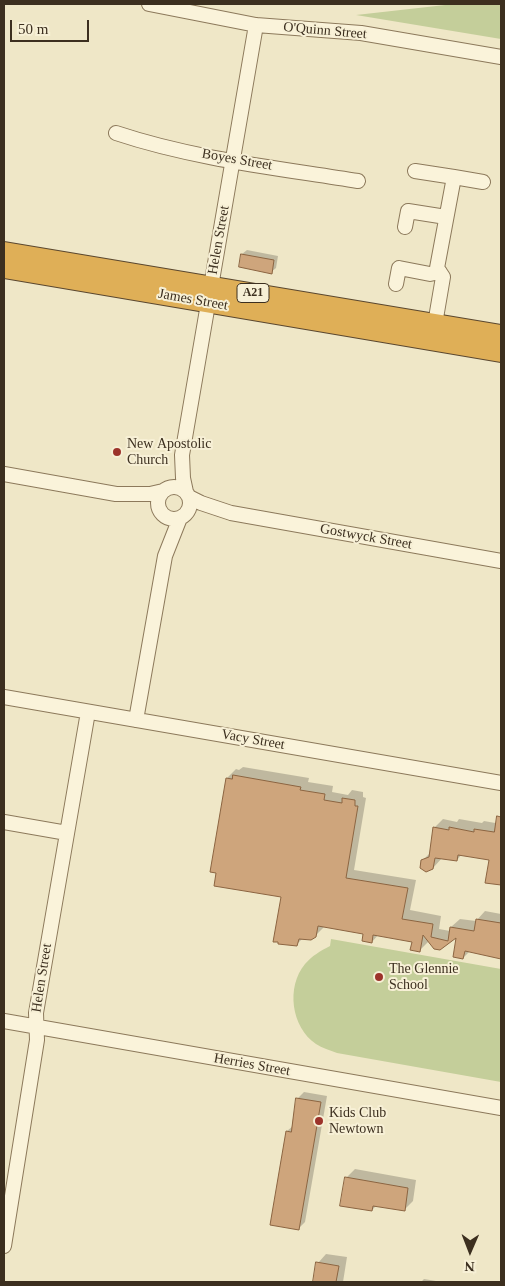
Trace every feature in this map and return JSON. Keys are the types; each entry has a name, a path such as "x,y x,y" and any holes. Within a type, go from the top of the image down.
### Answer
{"highway":[{"name":"James Street","path":"4,252 501,352"},
{"name":"James Street","path":"4,268 435,324 501,335"}],"street":[{"name":"O'Quinn Street","path":"149,4 256,26 361,33 501,57"},
{"name":"Helen Street","path":"188,495 183,478 182,455 256,26"},
{"name":"Boyes Street","path":"116,133 148,144 234,161 358,181"},
{"path":"415,171 483,182"},
{"path":"435,324 443,277 437,268 454,177"},
{"path":"405,228 408,211 446,217"},
{"path":"396,284 399,268 430,274 440,272"},
{"name":"Helen Street","path":"165,490 182,455"},
{"path":"4,474 116,494 150,494 177,487 188,495 190,507 183,516 165,556"},
{"path":"136,720 165,556 165,529 158,500 165,490"},
{"path":"116,494 160,512 170,519 183,516"},
{"name":"Gostwyck Street","path":"188,495 201,503 231,513 501,561"},
{"name":"Gostwyck Street","path":"183,516 231,513"},
{"name":"Vacy Street","path":"4,697 501,783"},
{"name":"Helen Street","path":"4,1246 37,1040 36,1013 88,712"},
{"path":"4,822 67,833"},
{"name":"Herries Street","path":"4,1021 501,1108"}],"green space":[{"path":"454,4 501,4 501,39 356,15"},
{"path":"331,939 501,969 501,1082 337,1053 316,1044 301,1028 297,1017 294,1006 295,984 305,964 316,954 330,946"}],"building":[{"path":"241,254 274,260 272,274 239,267"},
{"path":"233,775 301,787 300,790 325,794 324,800 342,803 342,798 355,800 355,806 358,806 346,878 408,888 402,919 433,924 431,937 448,941 450,927 474,931 476,919 501,923 501,959 465,951 463,959 453,957 456,938 440,950 434,949 423,935 420,952 410,950 412,942 373,935 372,943 362,941 363,934 318,926 316,937 311,940 299,939 297,946 273,942 281,897 214,886 216,873 210,872 226,778 232,779"},
{"path":"497,816 501,817 501,885 485,883 489,860 458,855 457,861 435,858 433,869 426,872 420,868 421,860 429,857 433,827 449,830 449,827 474,832 474,829 494,832"},
{"path":"296,1098 321,1102 299,1230 270,1225 286,1131 291,1132"},
{"path":"345,1177 408,1188 405,1211 373,1206 372,1211 340,1206"},
{"path":"316,1262 339,1266 336,1282 313,1282"}],"place":[{"name":"New Apostolic Church","path":"117,452"},
{"name":"The Glennie School","path":"379,977"},
{"name":"Kids Club Newtown","path":"319,1121"}]}
